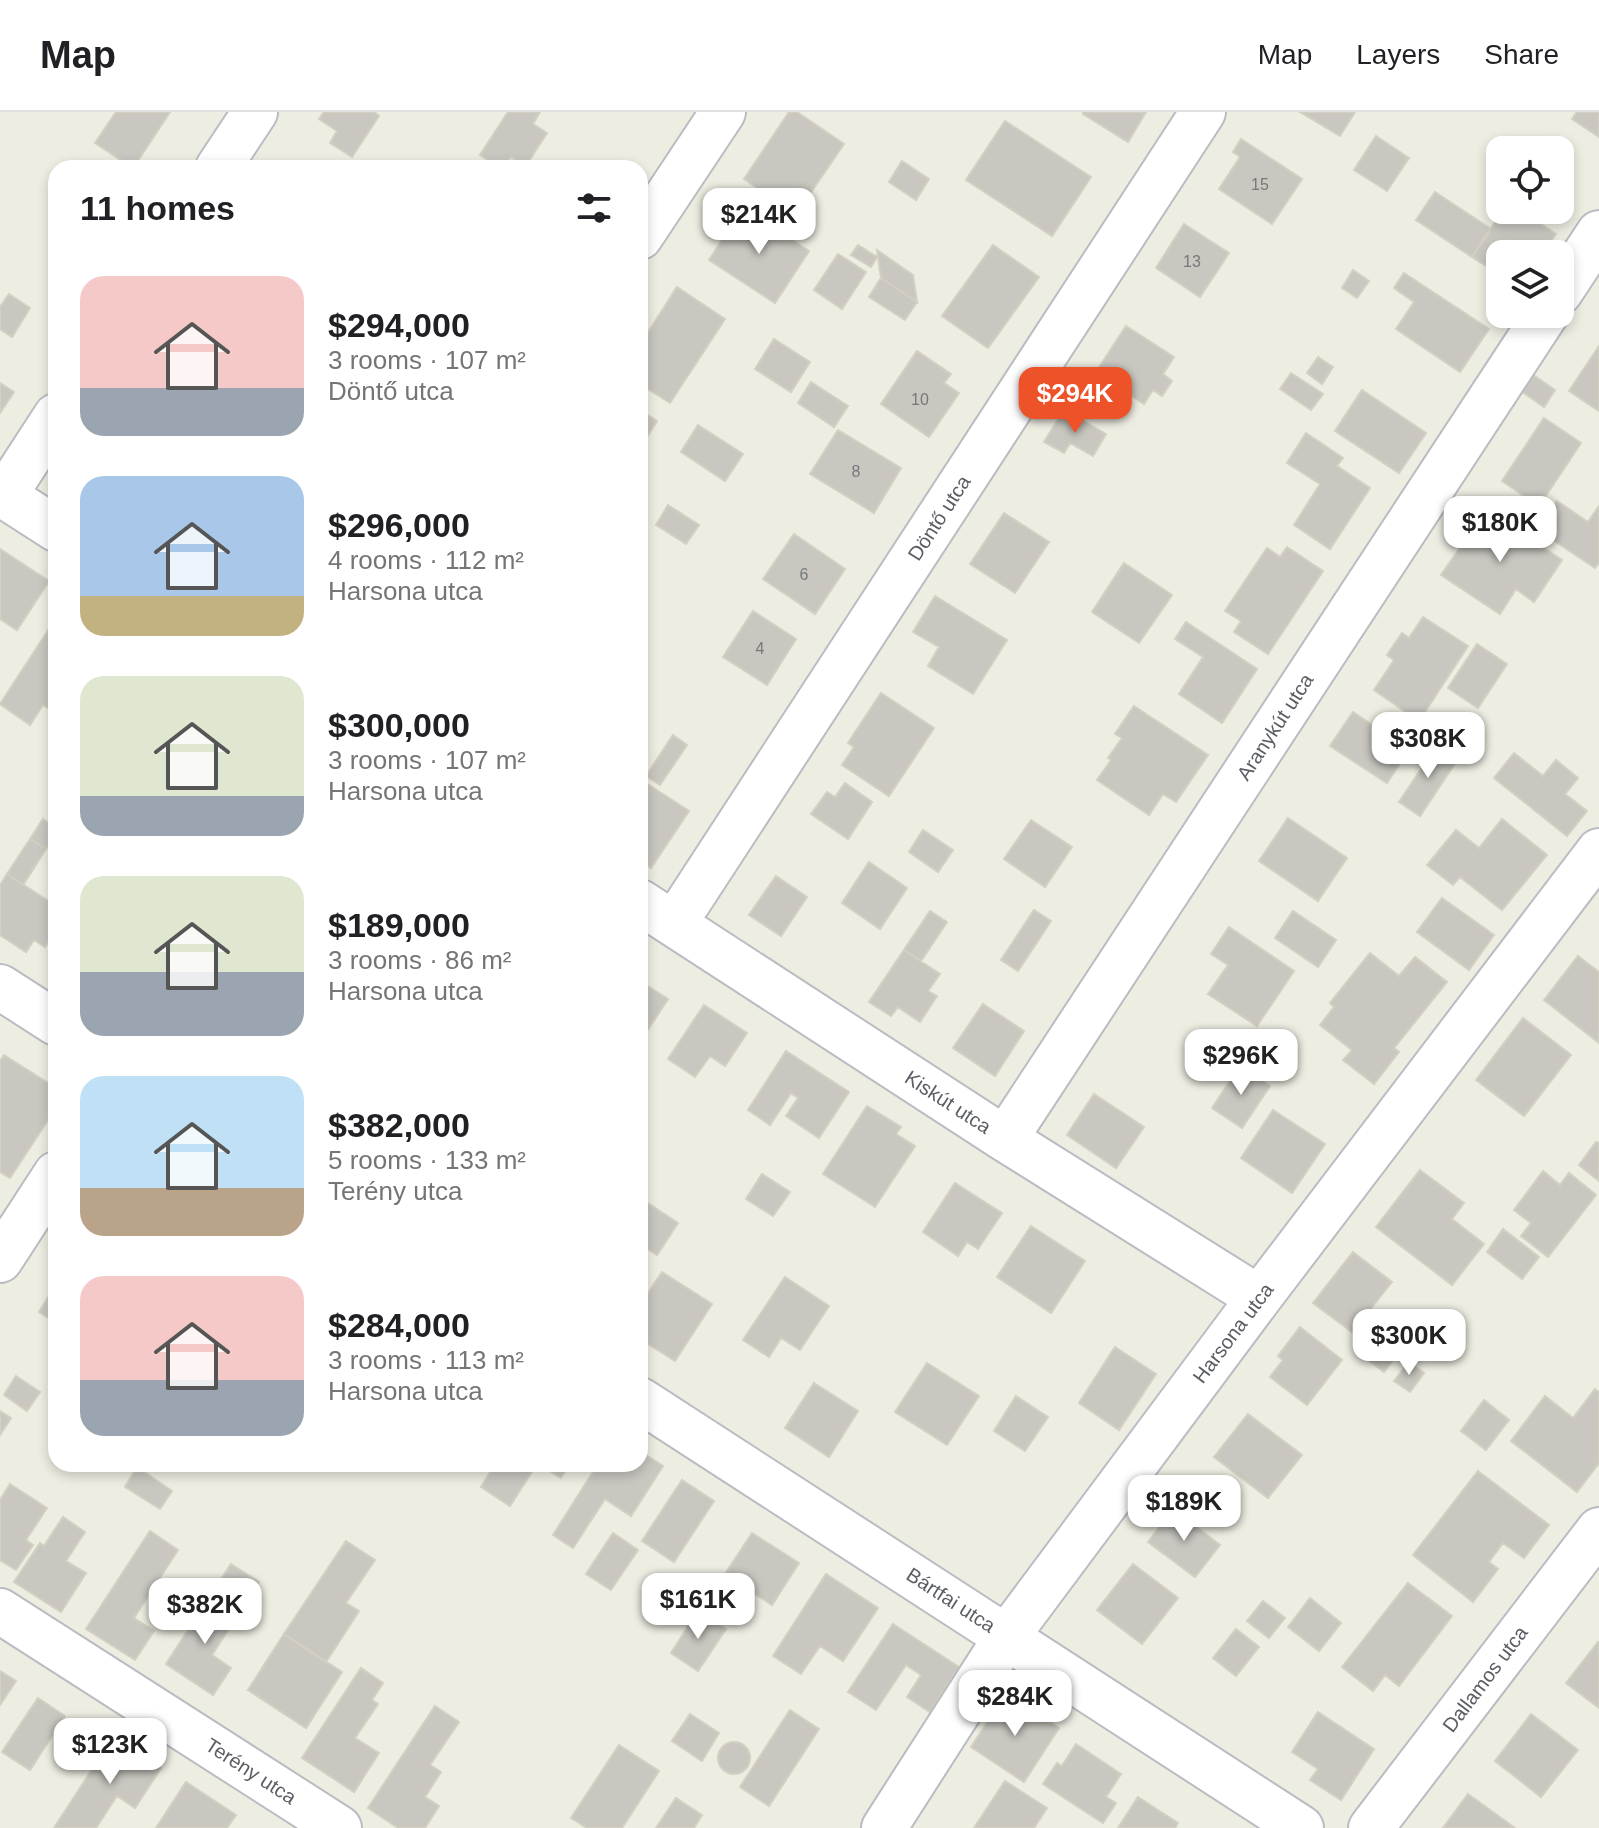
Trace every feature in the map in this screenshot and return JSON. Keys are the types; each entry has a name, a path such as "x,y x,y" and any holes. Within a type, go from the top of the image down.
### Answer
{"street":[{"path":"223,160 255,112"},
{"path":"648,225 723,112"},
{"name":"Döntő utca","path":"657,913 1203,112"},
{"path":"1574,271 1599,233"},
{"name":"Aranykút utca","path":"1005,1139 1537,328"},
{"path":"48,428 2,494 48,524"},
{"name":"Harsona utca","path":"884,1828 1007,1636 1599,851"},
{"name":"Kiskút utca","path":"657,913 1005,1139 1259,1298"},
{"path":"0,987 48,1018"},
{"path":"0,1260 48,1186"},
{"name":"Bártfai utca","path":"648,1405 1301,1828"},
{"name":"Dallamos utca","path":"1371,1828 1599,1530"},
{"name":"Terény utca","path":"0,1611 339,1828"}],"building":[{"path":"116,112 170,112 138,160 121,160 95,143"},
{"path":"324,112 374,112 379,116 352,157 330,143 337,131 319,119"},
{"path":"508,112 540,112 533,124 547,133 530,160 511,157 509,160 488,160 480,155"},
{"path":"789,112 797,112 844,144 796,214 744,179"},
{"path":"1083,112 1146,112 1128,142"},
{"path":"1300,112 1355,112 1340,136"},
{"path":"1577,112 1599,112 1599,137 1572,119"},
{"path":"1005,121 1091,177 1052,236 966,180"},
{"path":"1376,136 1409,158 1387,191 1354,170"},
{"path":"1241,139 1302,179 1272,224 1219,189 1240,157 1233,152"},
{"path":"902,161 929,179 916,200 889,182"},
{"path":"1435,192 1491,229 1472,257 1416,220"},
{"path":"743,208 809,251 775,303 709,260"},
{"path":"1184,224 1229,253 1200,297 1156,268"},
{"path":"1494,224 1541,224 1556,234 1552,240 1486,240 1486,266 1472,257"},
{"path":"858,245 877,257 871,267 851,255"},
{"path":"993,245 1039,277 988,348 942,316"},
{"path":"877,250 913,275 917,302 881,278"},
{"path":"838,254 866,272 842,309 814,290"},
{"path":"1353,270 1369,281 1357,298 1342,288"},
{"path":"1404,273 1489,329 1460,372 1396,329 1414,302 1394,288"},
{"path":"881,278 917,302 905,320 869,297"},
{"path":"677,287 725,319 670,403 648,389 648,332"},
{"path":"9,294 30,308 12,337 0,329 0,307"},
{"path":"1126,326 1174,357 1163,374 1172,381 1162,396 1153,390 1144,404 1096,372"},
{"path":"774,339 810,362 791,392 755,369"},
{"path":"1599,346 1599,411 1569,391"},
{"path":"917,351 951,374 944,383 959,393 929,437 881,404"},
{"path":"1318,357 1333,367 1322,384 1307,373"},
{"path":"1529,372 1555,390 1544,407 1518,389"},
{"path":"1291,373 1323,394 1311,410 1280,389"},
{"path":"811,382 848,406 834,427 798,403"},
{"path":"0,383 14,392 0,413"},
{"path":"1362,390 1426,433 1399,473 1335,431"},
{"path":"1064,410 1106,434 1093,456 1070,443 1064,453 1044,442"},
{"path":"648,415 657,421 648,435"},
{"path":"1544,418 1581,443 1539,506 1502,481"},
{"path":"698,425 743,454 725,481 681,452"},
{"path":"838,430 901,468 874,513 810,474"},
{"path":"1306,433 1343,458 1337,466 1370,488 1330,549 1294,525 1320,484 1287,463"},
{"path":"1557,501 1588,522 1599,506 1599,563 1595,568 1538,530"},
{"path":"668,505 699,525 686,544 656,525"},
{"path":"1486,510 1562,560 1534,602 1516,589 1500,614 1441,575"},
{"path":"1004,513 1049,542 1015,593 970,564"},
{"path":"794,534 845,569 815,614 763,579"},
{"path":"1287,547 1323,571 1268,654 1234,632 1241,621 1225,611 1267,548 1280,557"},
{"path":"0,549 48,583 17,630 0,619"},
{"path":"1124,563 1172,595 1139,643 1092,612"},
{"path":"935,596 1007,640 973,694 928,666 939,647 913,632"},
{"path":"753,611 796,639 767,685 723,657"},
{"path":"1423,617 1468,646 1419,721 1374,690 1394,660 1387,655 1402,633 1409,638"},
{"path":"1186,622 1257,669 1222,723 1179,694 1203,657 1175,639"},
{"path":"48,630 48,708 43,705 30,725 0,704"},
{"path":"1477,644 1507,664 1478,708 1448,688"},
{"path":"881,693 934,728 889,796 842,765 854,747 848,743"},
{"path":"1134,706 1208,755 1176,802 1163,794 1149,815 1097,780 1122,738 1115,734"},
{"path":"1353,712 1409,750 1387,783 1330,746"},
{"path":"673,735 687,745 660,785 648,777"},
{"path":"1437,745 1458,759 1420,816 1399,802"},
{"path":"1514,753 1543,776 1556,760 1578,778 1565,794 1587,811 1567,836 1494,778"},
{"path":"845,783 872,802 848,839 811,814 827,792 835,797"},
{"path":"648,784 689,811 651,868 648,866"},
{"path":"1288,818 1347,858 1318,901 1259,861"},
{"path":"43,819 48,822 46,849 30,839"},
{"path":"1502,819 1547,855 1502,910 1460,877 1453,885 1427,865 1456,830 1479,848"},
{"path":"1031,820 1072,847 1045,887 1004,859"},
{"path":"923,830 953,850 938,872 909,852"},
{"path":"30,839 46,849 23,885 7,874"},
{"path":"869,862 907,888 880,929 842,903"},
{"path":"7,874 48,901 48,942 45,947 34,940 26,952 0,935 0,885"},
{"path":"776,876 807,897 781,936 749,915"},
{"path":"1442,898 1494,935 1469,970 1417,932"},
{"path":"1034,910 1051,921 1018,971 1001,960"},
{"path":"930,911 947,922 921,961 904,950"},
{"path":"1293,911 1336,940 1318,967 1275,938"},
{"path":"1229,927 1294,971 1257,1026 1208,994 1228,965 1211,954"},
{"path":"904,950 940,974 928,991 937,996 920,1022 898,1007 891,1016 869,1002"},
{"path":"1370,953 1399,976 1415,957 1447,982 1394,1048 1399,1052 1374,1084 1343,1060 1352,1050 1320,1025 1334,1007 1330,1003"},
{"path":"1578,956 1599,972 1599,1043 1544,1000"},
{"path":"648,986 668,999 648,1030"},
{"path":"983,1004 1024,1031 995,1076 953,1048"},
{"path":"704,1005 747,1033 725,1066 710,1056 695,1077 668,1059"},
{"path":"1523,1018 1571,1055 1524,1116 1476,1080"},
{"path":"786,1051 849,1092 819,1138 786,1116 798,1098 791,1093 770,1125 748,1110"},
{"path":"4,1055 48,1083 48,1120 10,1178 0,1172 0,1061"},
{"path":"1240,1066 1270,1086 1242,1128 1212,1108"},
{"path":"1094,1094 1144,1127 1116,1168 1067,1135"},
{"path":"867,1106 901,1127 896,1134 915,1146 875,1207 823,1174"},
{"path":"1273,1110 1325,1144 1292,1193 1241,1158"},
{"path":"1596,1142 1599,1143 1599,1181 1579,1165"},
{"path":"1420,1170 1464,1203 1452,1219 1484,1244 1452,1285 1376,1227"},
{"path":"1543,1171 1560,1185 1569,1173 1596,1195 1548,1257 1521,1236 1531,1223 1514,1210"},
{"path":"762,1174 790,1192 773,1216 746,1199"},
{"path":"955,1183 1002,1213 978,1249 967,1242 958,1256 923,1232"},
{"path":"648,1203 678,1223 657,1255 648,1249"},
{"path":"1031,1226 1085,1261 1051,1313 997,1277"},
{"path":"1503,1229 1539,1257 1522,1279 1487,1252"},
{"path":"1353,1252 1392,1282 1352,1332 1313,1303"},
{"path":"662,1272 712,1304 675,1361 648,1344 648,1293"},
{"path":"785,1277 829,1306 800,1350 781,1338 769,1357 743,1340"},
{"path":"48,1297 48,1318 39,1312"},
{"path":"1300,1327 1342,1360 1307,1405 1270,1377 1283,1360 1278,1356"},
{"path":"1378,1334 1400,1351 1384,1372 1362,1355"},
{"path":"1115,1347 1156,1374 1119,1430 1079,1403"},
{"path":"1409,1362 1424,1373 1410,1392 1394,1381"},
{"path":"927,1363 979,1396 947,1445 895,1412"},
{"path":"16,1376 40,1392 27,1411 4,1395"},
{"path":"814,1383 858,1411 829,1457 785,1428"},
{"path":"1595,1389 1599,1392 1599,1463 1577,1492 1511,1441 1545,1396 1573,1418"},
{"path":"1016,1396 1048,1417 1025,1451 994,1431"},
{"path":"1484,1400 1509,1420 1486,1450 1461,1431"},
{"path":"0,1411 11,1418 0,1435"},
{"path":"1248,1414 1302,1455 1268,1498 1214,1457"},
{"path":"648,1456 663,1466 631,1516 605,1499 573,1548 553,1535 593,1472 648,1472"},
{"path":"1478,1471 1549,1525 1524,1558 1503,1543 1489,1562 1498,1569 1473,1602 1413,1555"},
{"path":"134,1472 144,1472 172,1491 160,1509 125,1487"},
{"path":"490,1472 532,1472 510,1506 481,1487"},
{"path":"551,1472 565,1472 561,1478"},
{"path":"682,1480 714,1501 674,1562 642,1541"},
{"path":"10,1484 47,1508 26,1540 33,1545 16,1570 0,1560 0,1500"},
{"path":"1173,1509 1220,1545 1195,1577 1148,1542"},
{"path":"63,1517 85,1532 66,1561 86,1573 61,1612 14,1582 40,1543 44,1546"},
{"path":"150,1531 178,1550 134,1618 154,1631 135,1660 86,1629"},
{"path":"613,1533 638,1550 611,1590 586,1574"},
{"path":"752,1533 799,1563 772,1605 725,1574"},
{"path":"346,1541 375,1560 346,1603 359,1611 326,1662 284,1634"},
{"path":"231,1564 259,1582 239,1613 211,1595"},
{"path":"1133,1564 1178,1598 1142,1644 1097,1610"},
{"path":"826,1574 878,1608 843,1661 820,1646 801,1674 773,1656"},
{"path":"1408,1583 1452,1616 1399,1686 1385,1675 1373,1691 1342,1667"},
{"path":"211,1595 239,1613 212,1655 231,1668 213,1695 166,1664"},
{"path":"1310,1598 1341,1623 1319,1651 1288,1627"},
{"path":"1263,1601 1285,1618 1269,1638 1247,1621"},
{"path":"698,1611 726,1629 698,1671 671,1653"},
{"path":"893,1624 959,1667 930,1712 907,1697 921,1675 906,1665 876,1710 848,1692"},
{"path":"1236,1629 1259,1647 1236,1676 1213,1658"},
{"path":"284,1634 342,1672 306,1728 248,1690"},
{"path":"1599,1643 1599,1708 1566,1683"},
{"path":"361,1668 383,1683 372,1700 378,1704 355,1738 379,1753 354,1792 302,1758"},
{"path":"0,1671 16,1681 0,1705"},
{"path":"1006,1694 1059,1728 1024,1782 971,1747"},
{"path":"38,1698 65,1716 30,1770 2,1752"},
{"path":"435,1706 459,1722 430,1765 441,1772 425,1797 439,1806 425,1828 398,1828 368,1808"},
{"path":"790,1710 819,1729 769,1806 740,1787"},
{"path":"1318,1712 1374,1749 1341,1800 1310,1780 1318,1769 1292,1752"},
{"path":"690,1714 719,1733 702,1761 672,1741"},
{"path":"1531,1714 1578,1750 1541,1797 1495,1761"},
{"path":"113,1737 161,1768 135,1808 117,1796 96,1828 54,1828"},
{"path":"734,1742 745,1747 750,1758 745,1769 734,1774 723,1769 718,1758 723,1747"},
{"path":"1076,1744 1121,1774 1106,1797 1116,1803 1103,1823 1043,1784 1057,1763 1062,1766"},
{"path":"619,1745 659,1771 622,1828 587,1828 571,1818"},
{"path":"1005,1781 1047,1808 1034,1828 974,1828"},
{"path":"186,1782 236,1815 227,1828 156,1828"},
{"path":"1468,1794 1515,1828 1443,1828"},
{"path":"1138,1797 1178,1823 1175,1828 1118,1828"},
{"path":"676,1798 702,1815 694,1828 656,1828"}]}
